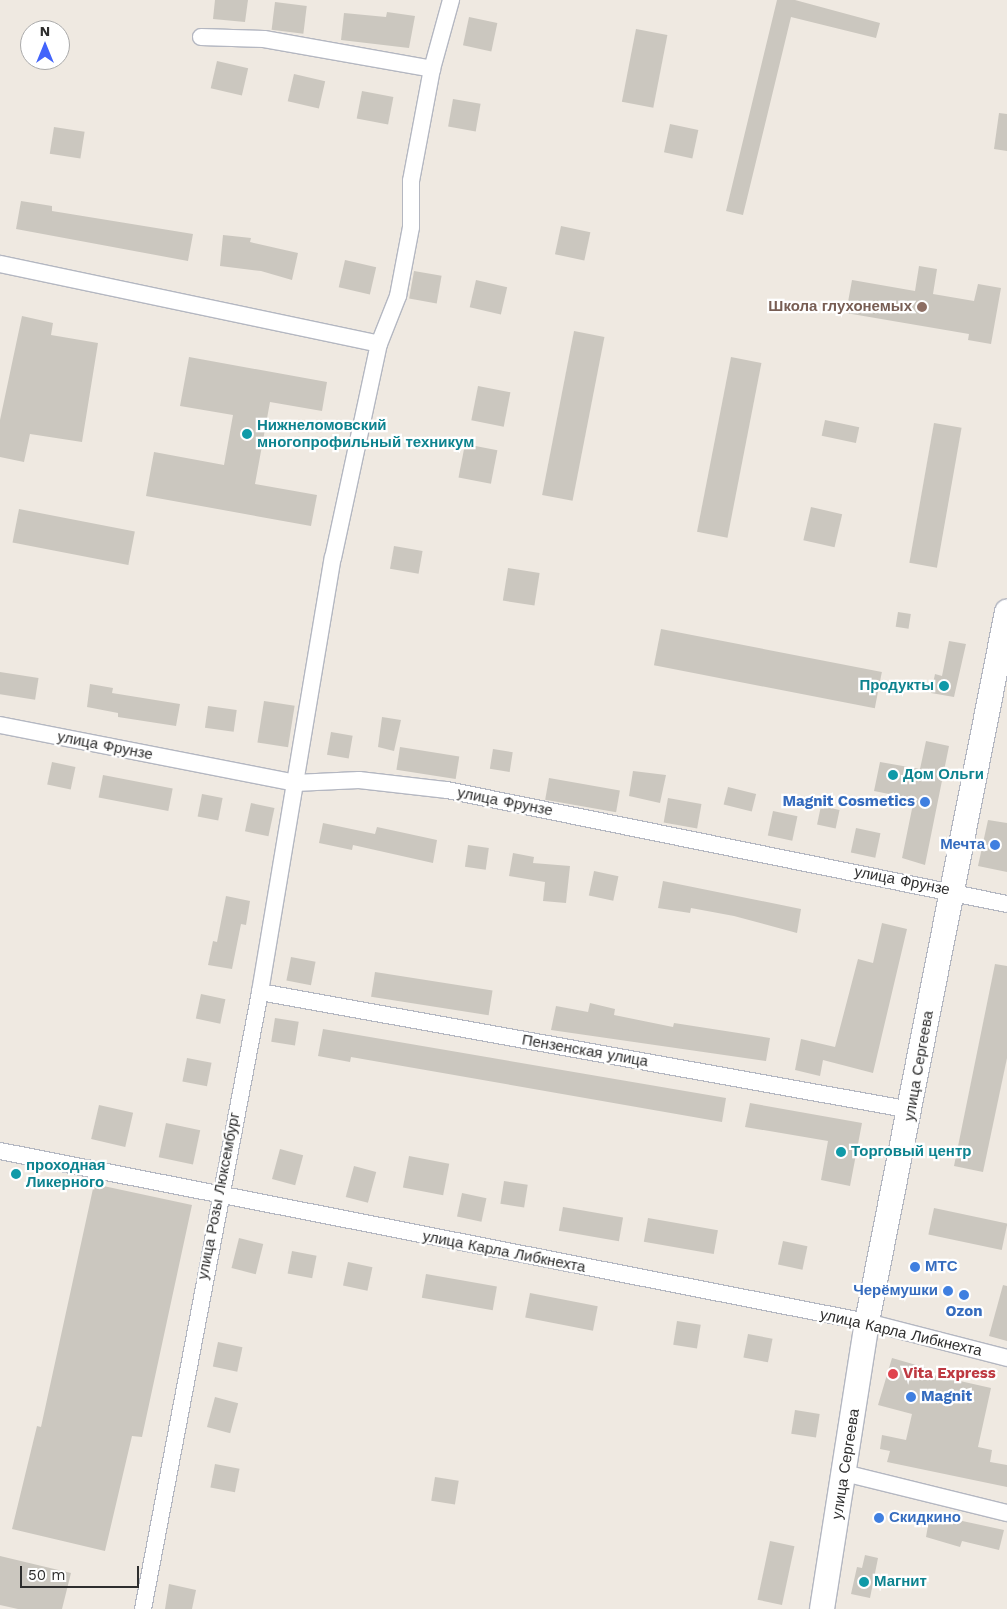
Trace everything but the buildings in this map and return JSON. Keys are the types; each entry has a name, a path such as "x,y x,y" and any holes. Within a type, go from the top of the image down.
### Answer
{"main road":[{"name":"улица Сергеева","path":"822,1609 868,1322 911,1110 950,891 1007,612"}],"street":[{"name":"улица Розы Люксембург","path":"143,1609 218,1196 260,992 333,558 378,344 398,296 412,227 411,181 432,69 450,0"},
{"path":"202,38 264,39 432,69"},
{"path":"0,264 378,344"},
{"name":"улица Фрунзе","path":"0,725 295,783 359,780 447,790 1007,904"},
{"name":"Пензенская улица","path":"260,992 911,1110"},
{"name":"улица Карла Либкнехта","path":"0,1151 218,1196 868,1322 1007,1358"},
{"path":"844,1474 1007,1513"}],"place":[{"name":"Школа глухонемых","path":"922,307"},
{"name":"Нижнеломовский многопрофильный техникум","path":"247,434"},
{"name":"Продукты","path":"944,686"},
{"name":"Дом Ольги","path":"893,775"},
{"name":"Magnit Cosmetics","path":"925,802"},
{"name":"Мечта","path":"995,845"},
{"name":"Торговый центр","path":"841,1152"},
{"name":"проходная Ликерного","path":"16,1174"},
{"name":"МТС","path":"915,1267"},
{"name":"Черёмушки","path":"948,1291"},
{"name":"Ozon","path":"964,1295"},
{"name":"Vita Express","path":"893,1374"},
{"name":"Magnit","path":"911,1397"},
{"name":"Скидкино","path":"879,1518"},
{"name":"Магнит","path":"864,1582"}]}
